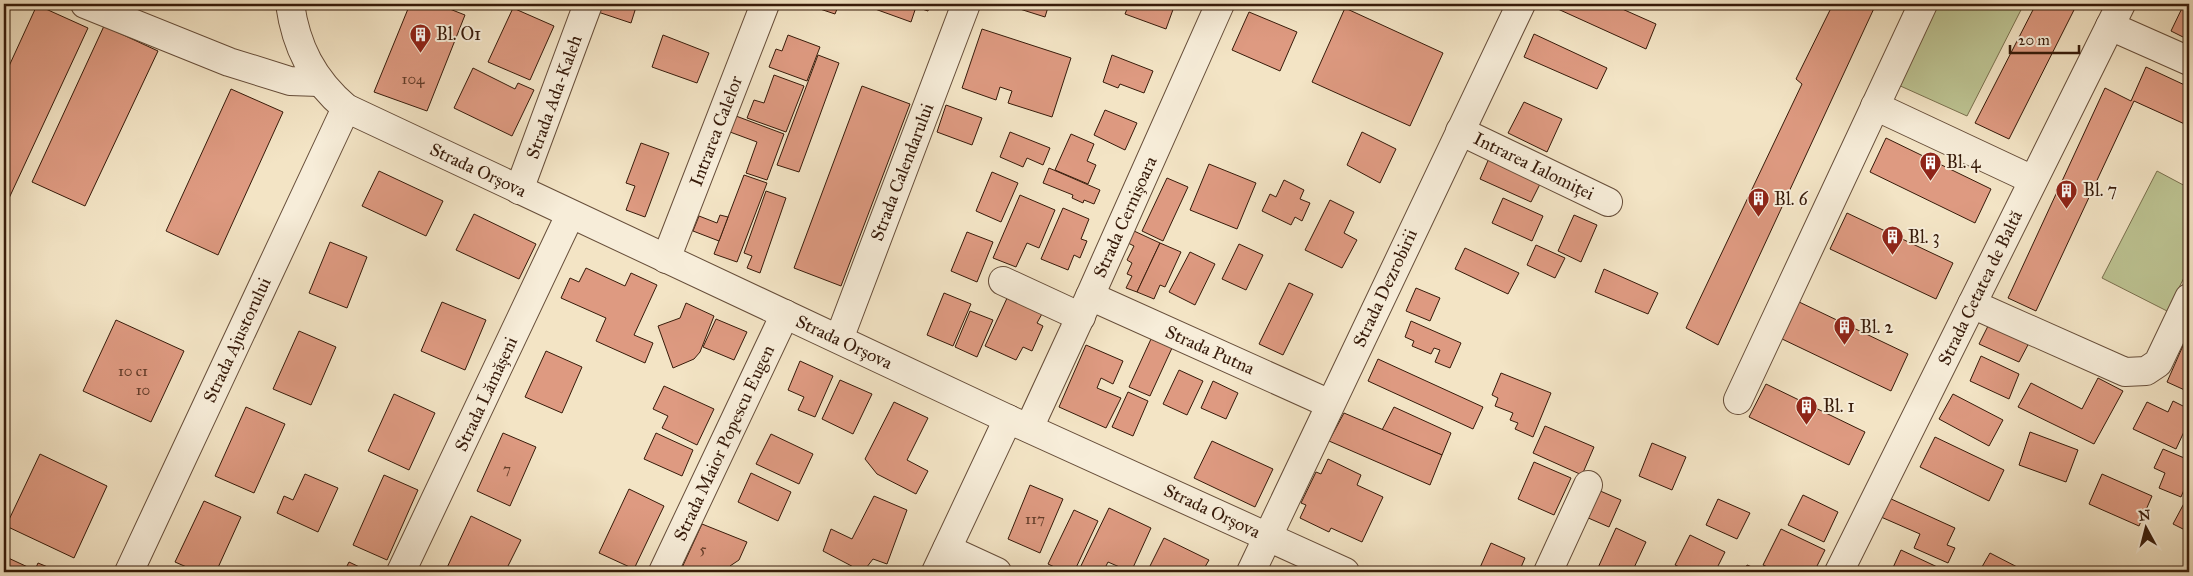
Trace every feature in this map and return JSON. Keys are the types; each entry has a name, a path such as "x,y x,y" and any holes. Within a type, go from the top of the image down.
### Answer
{"street":[{"path":"85,4 229,62 290,81 319,82"},
{"name":"Strada Orșova","path":"290,4 296,38 306,60 319,82 346,108 570,215 1018,424 1345,572"},
{"name":"Strada Ada-Kaleh","path":"519,190 588,4"},
{"name":"Intrarea Calelor","path":"666,259 766,4"},
{"name":"Strada Calendarului","path":"839,339 966,4"},
{"name":"Strada Cernișoara","path":"941,561 1085,306 1220,4"},
{"name":"Strada Dezrobirii","path":"1251,572 1521,4"},
{"path":"1738,400 1923,4"},
{"path":"2115,15 2189,61"},
{"name":"Strada Cetatea de Baltă","path":"1840,572 2115,15"},
{"path":"1875,106 2033,180"},
{"name":"Strada Ajustorului","path":"129,572 346,108"},
{"name":"Intrarea Ialomiței","path":"1460,131 1608,202"},
{"name":"Strada Lămășeni","path":"401,572 570,215"},
{"name":"Strada Putna","path":"1004,281 1085,306 1330,404"},
{"path":"1972,304 2125,372 2146,370 2158,363 2189,298"},
{"name":"Strada Maior Popescu Eugen","path":"663,572 784,314"},
{"path":"1548,572 1588,485"},
{"path":"941,561 997,572"}],"green space":[{"path":"1933,4 2024,4 1967,116 1896,84"},
{"path":"2157,171 2189,188 2189,268 2167,311 2102,278"}],"building":[{"name":"Bl. O1","path":"410,4 437,4 465,15 427,111 374,92"},
{"path":"594,4 637,4 631,23 592,10"},
{"path":"805,4 839,4 835,14"},
{"path":"877,4 930,4 928,11 916,7 911,22 875,9"},
{"path":"1004,4 1049,4 1045,17"},
{"path":"1129,4 1175,4 1166,29 1125,14"},
{"path":"1550,4 1611,4 1656,24 1646,49"},
{"name":"Bl. 6","path":"1833,4 1876,4 1718,345 1686,328 1802,84 1796,79"},
{"path":"2036,4 2077,4 2009,139 1975,123"},
{"path":"2184,4 2189,4 2189,40 2171,31"},
{"path":"37,5 88,28 4,209 4,77"},
{"path":"513,8 554,26 530,80 488,62"},
{"path":"1345,8 1443,53 1410,126 1312,82"},
{"path":"1249,12 1297,32 1280,71 1232,50"},
{"path":"104,26 158,51 85,206 32,182"},
{"path":"982,29 1071,58 1052,117 1008,103 1012,91 1000,87 996,100 962,88"},
{"path":"1534,34 1607,68 1597,89 1524,57"},
{"path":"663,35 709,53 697,83 652,67"},
{"path":"788,35 820,47 807,81 769,67 776,49 782,51"},
{"path":"818,55 839,63 799,172 777,165"},
{"path":"1112,55 1153,71 1144,93 1120,84 1118,88 1103,82"},
{"name":"Bl. 7","path":"2146,67 2189,87 2189,126 2134,101 2036,311 2008,298 2105,88 2131,101"},
{"path":"473,68 515,89 518,83 534,90 512,136 454,108"},
{"path":"774,75 804,86 786,132 747,118 754,100 764,103"},
{"path":"862,86 910,104 841,286 794,268"},
{"path":"231,89 283,112 218,255 166,231"},
{"path":"1524,102 1562,119 1547,152 1508,133"},
{"path":"946,105 982,118 972,145 937,132"},
{"path":"1105,110 1137,123 1125,150 1094,135"},
{"path":"736,116 784,134 767,180 746,173 757,142 730,132"},
{"path":"1010,132 1050,148 1043,165 1027,158 1023,167 1000,157"},
{"path":"1362,132 1396,149 1380,183 1347,165"},
{"path":"1071,134 1094,144 1087,161 1096,165 1088,184 1055,170"},
{"name":"Bl. 4","path":"1886,138 1991,189 1975,223 1870,172"},
{"path":"641,143 669,153 645,217 626,210 635,186 626,183"},
{"path":"1490,156 1542,180 1531,202 1480,179"},
{"path":"1209,164 1256,183 1237,229 1190,210"},
{"path":"1049,168 1100,190 1094,204 1084,200 1083,203 1072,198 1073,195 1043,183"},
{"path":"379,171 443,201 426,236 362,206"},
{"path":"992,172 1018,183 1001,222 976,211"},
{"path":"744,175 767,183 737,262 714,254"},
{"path":"1167,178 1188,187 1163,241 1142,231"},
{"path":"1284,180 1304,190 1300,199 1310,203 1302,221 1295,217 1291,225 1262,211 1270,194 1276,197"},
{"path":"766,191 786,198 760,273 747,268 752,256 744,253"},
{"path":"1020,195 1055,210 1039,248 1027,243 1016,267 993,258"},
{"path":"1503,198 1543,216 1532,241 1492,223"},
{"path":"1330,200 1354,212 1344,233 1357,240 1342,268 1305,250"},
{"path":"1063,208 1089,219 1081,239 1087,241 1080,258 1074,255 1068,270 1041,259"},
{"name":"Bl. 3","path":"1847,213 1953,263 1936,299 1830,249"},
{"path":"474,214 536,244 519,279 456,250"},
{"path":"720,215 728,217 719,241 693,231 699,216 717,223"},
{"path":"1574,215 1597,225 1581,262 1558,251"},
{"path":"1134,231 1160,243 1137,292 1126,288 1132,276 1127,274 1132,263 1127,260 1134,246 1128,243"},
{"path":"967,232 993,242 977,282 951,271"},
{"path":"330,242 367,257 347,308 309,293"},
{"path":"1160,243 1181,252 1165,287 1160,285 1154,299 1137,292"},
{"path":"1239,244 1263,255 1246,290 1222,279"},
{"path":"1536,245 1565,258 1555,278 1527,265"},
{"path":"1465,248 1519,273 1508,294 1455,269"},
{"path":"1190,252 1215,264 1195,305 1169,292"},
{"path":"586,268 625,286 631,273 657,285 634,335 653,343 645,363 596,341 606,318 561,298 570,278 579,282"},
{"path":"1604,269 1658,293 1648,314 1595,292"},
{"path":"1289,283 1313,294 1283,355 1259,344"},
{"path":"1416,288 1440,298 1430,321 1406,311"},
{"path":"944,293 971,304 953,346 927,335"},
{"path":"1008,296 1043,312 1037,323 1043,326 1032,351 1023,347 1016,360 985,346"},
{"name":"Bl. 2","path":"1797,301 1908,354 1891,391 1780,338"},
{"path":"442,302 486,320 465,370 421,351"},
{"path":"686,303 714,316 700,352 694,359 673,368 658,326 680,318"},
{"path":"970,311 993,320 977,357 955,347"},
{"path":"716,319 747,332 734,360 703,347"},
{"path":"116,320 184,351 151,422 83,391"},
{"path":"1411,321 1461,343 1450,368 1435,362 1440,350 1434,348 1431,354 1412,346 1414,341 1405,337"},
{"path":"1989,324 2030,341 2019,362 1979,344"},
{"path":"299,331 336,347 311,405 273,389"},
{"path":"2189,332 2189,392 2167,382"},
{"path":"1151,339 1172,348 1150,396 1129,387"},
{"path":"1086,345 1123,361 1113,384 1101,378 1097,388 1121,398 1106,428 1059,407"},
{"path":"546,351 582,367 562,413 525,397"},
{"path":"1981,356 2019,374 2009,399 1970,381"},
{"path":"1378,359 1483,407 1473,429 1368,381"},
{"path":"800,361 833,376 815,417 798,410 804,397 788,390"},
{"path":"1179,370 1203,381 1187,415 1163,404"},
{"path":"1501,373 1551,393 1533,437 1515,429 1518,423 1510,420 1513,413 1495,406 1498,398 1492,395"},
{"path":"2098,378 2123,391 2094,444 2018,407 2031,383 2082,409"},
{"path":"840,380 872,394 853,434 822,419"},
{"path":"1213,381 1238,393 1226,419 1201,408"},
{"name":"Bl. 1","path":"1766,384 1865,432 1849,465 1749,417"},
{"path":"664,386 714,409 697,445 662,428 668,416 653,409"},
{"path":"1128,392 1148,401 1133,436 1112,427"},
{"path":"394,394 435,413 409,470 368,451"},
{"path":"1953,394 2003,420 1989,446 1939,419"},
{"path":"2173,401 2189,409 2189,421 2176,449 2133,429 2147,402 2168,412"},
{"path":"894,402 928,418 907,460 928,471 916,494 877,474 865,459"},
{"path":"246,407 285,424 254,493 215,476"},
{"path":"1394,407 1451,433 1442,455 1382,430"},
{"path":"1344,413 1442,455 1430,485 1329,441"},
{"path":"1545,426 1594,447 1582,475 1533,453"},
{"path":"2030,432 2078,450 2066,482 2019,465"},
{"path":"503,433 536,447 510,506 477,491"},
{"path":"656,433 693,450 682,476 644,459"},
{"path":"771,434 813,454 799,484 756,464"},
{"path":"1935,437 2004,470 1989,501 1920,467"},
{"path":"1212,441 1273,469 1255,507 1194,478"},
{"path":"1652,443 1686,457 1672,490 1639,476"},
{"path":"2163,449 2189,460 2189,478 2181,497 2159,488 2165,473 2154,468"},
{"path":"40,454 107,486 74,558 6,526"},
{"path":"1328,459 1361,475 1357,485 1383,497 1362,542 1331,528 1329,532 1300,518 1306,505 1301,503 1316,472 1321,474"},
{"path":"1534,462 1571,478 1554,515 1518,499"},
{"path":"751,473 791,492 778,521 738,502"},
{"path":"305,474 338,488 318,532 277,513 284,496 293,500"},
{"path":"2102,474 2152,496 2139,526 2089,504"},
{"path":"384,475 418,490 387,560 353,545"},
{"path":"1030,485 1063,499 1040,553 1008,539"},
{"path":"629,489 664,506 634,569 599,553"},
{"path":"1598,490 1621,500 1609,527 1586,517"},
{"path":"2189,494 2189,532 2173,524"},
{"path":"1803,495 1838,512 1824,542 1788,525"},
{"path":"874,496 907,510 887,564 873,559 863,572 823,551 831,529 852,539"},
{"path":"1889,498 1955,528 1947,545 1955,548 1948,563 1914,548 1920,534 1881,517"},
{"path":"1718,499 1750,513 1737,539 1706,525"},
{"path":"204,501 241,517 216,572 198,572 175,562"},
{"path":"1109,508 1151,528 1131,572 1108,562 1103,572 1078,572"},
{"path":"1074,510 1098,521 1074,572 1065,572 1048,564"},
{"path":"471,516 521,540 505,572 445,572"},
{"path":"702,524 747,542 739,560 730,566 726,572 680,572"},
{"path":"1616,528 1646,542 1632,572 1602,572 1597,570"},
{"path":"1781,529 1825,550 1814,572 1779,572 1763,565"},
{"path":"1690,535 1725,552 1715,572 1691,572 1675,565"},
{"path":"1164,538 1209,560 1202,572 1147,572"},
{"path":"1491,543 1525,558 1519,572 1478,572"},
{"path":"1901,550 1948,572 1891,572"},
{"path":"1990,553 2023,570 2021,572 1979,572"},
{"path":"4,556 32,569 31,572 4,572"},
{"path":"349,562 370,572 344,572"},
{"path":"38,563 60,572 34,572"},
{"path":"1747,565 1764,572 1744,572"}],"place":[{"name":"Bl. O1","path":"420,53"},
{"name":"Bl. 4","path":"1930,181"},
{"name":"Bl. 7","path":"2067,209"},
{"name":"Bl. 6","path":"1758,218"},
{"name":"Bl. 3","path":"1892,256"},
{"name":"Bl. 2","path":"1844,346"},
{"name":"Bl. 1","path":"1807,425"}]}
